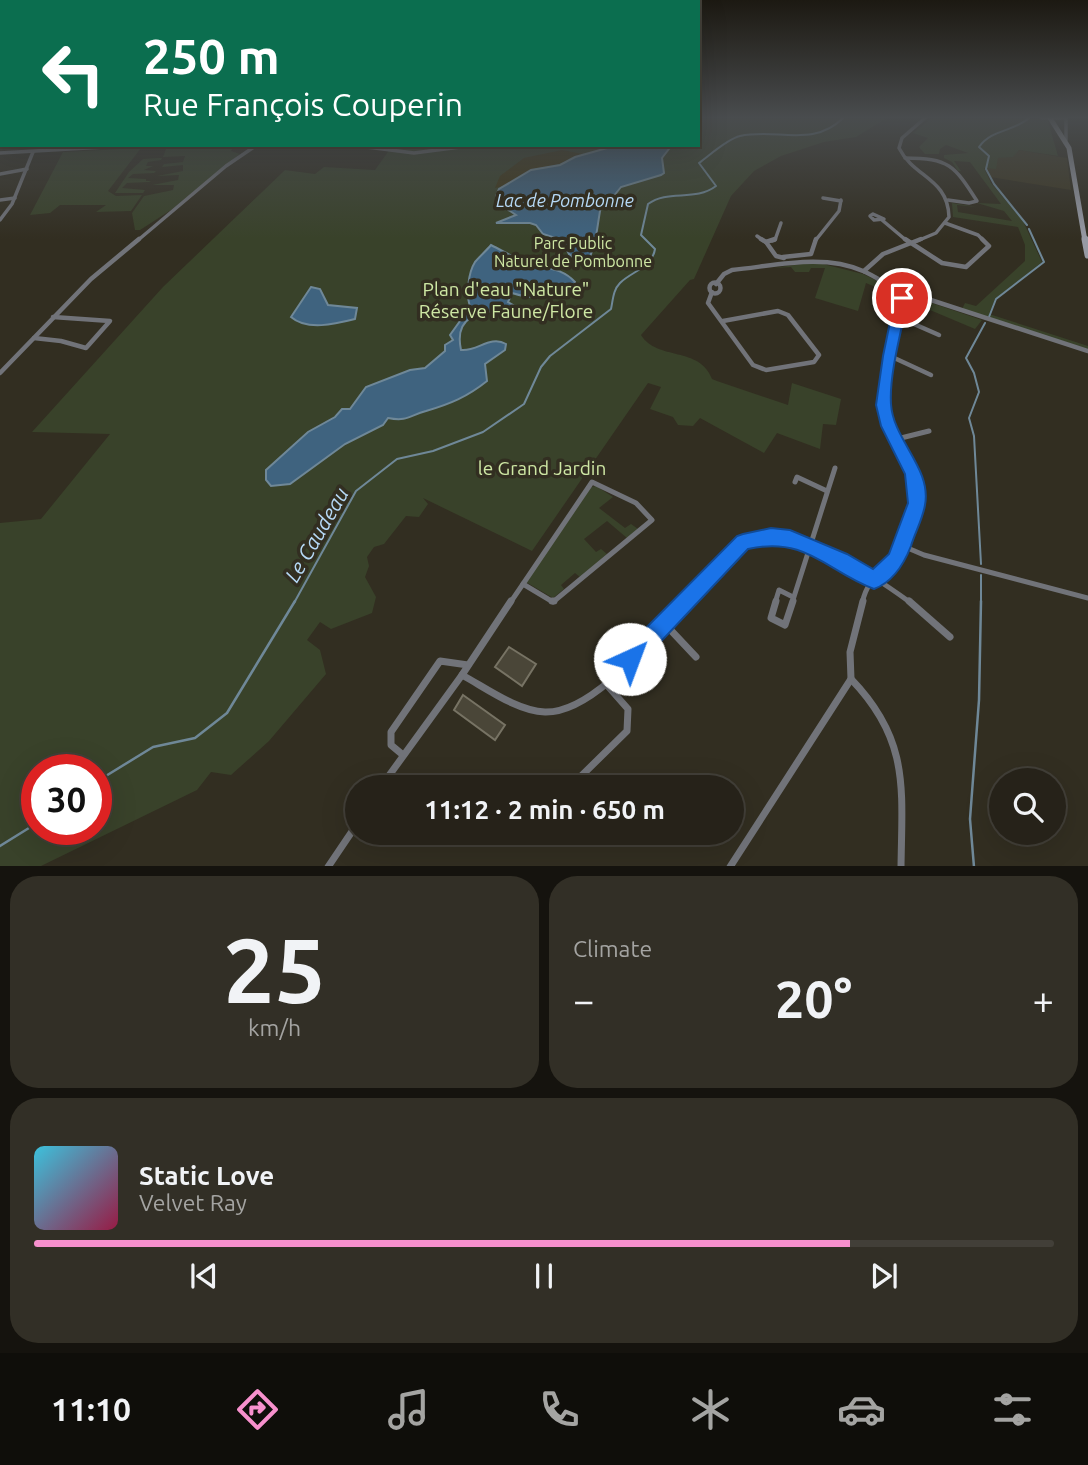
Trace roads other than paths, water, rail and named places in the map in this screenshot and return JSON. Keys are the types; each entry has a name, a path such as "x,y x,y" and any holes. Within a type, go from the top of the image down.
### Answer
{"main road":[{"path":"1072,158 1088,255"}],"street":[{"path":"0,220 15,198 31,158"},
{"path":"0,373 91,279 236,158"},
{"path":"864,271 883,254 936,233 950,211 947,200 935,182 904,158"},
{"path":"938,158 950,163 977,201 969,203 947,200"},
{"path":"0,174 27,169"},
{"path":"0,200 15,198"},
{"path":"757,236 766,242 776,256 811,254 816,248 813,243 839,211 841,201 823,198"},
{"path":"882,220 937,261 957,267 970,265 989,247 978,235 944,223"},
{"path":"766,242 775,240 781,223"},
{"path":"783,257 788,264"},
{"path":"723,321 778,311 788,315 819,355 814,362 766,370 753,365 708,303 712,292 709,286 716,284 724,274 732,270 816,260 864,271 876,280 897,289 1088,351"},
{"path":"712,292 722,290 716,284"},
{"path":"730,866 851,679 850,652 867,585 897,560 917,503 913,474 889,426 883,405 902,298"},
{"path":"34,338 86,348 110,321 53,317"},
{"path":"898,317 939,335"},
{"path":"890,356 931,375"},
{"path":"897,439 929,431"},
{"path":"793,597 779,590 771,618 785,625 835,468"},
{"path":"795,482 797,477 827,491"},
{"path":"389,775 462,675 521,583 592,482 636,503 652,520 553,602 521,583"},
{"path":"462,675 517,704 544,712 568,709 606,684 743,542 771,536 790,538 841,560 940,625 950,637"},
{"path":"903,546 923,555 1088,598"},
{"path":"664,623 696,657"},
{"path":"403,755 391,745 391,732 440,662 468,665"},
{"path":"851,679 863,691 897,750 902,793 901,866"},
{"path":"582,775 627,731 628,709 606,684"},
{"path":"328,866 345,841"}],"water":[{"name":"Lac de Pombonne","path":"572,158 662,158 664,173 621,187 609,202 601,206 591,254 588,261 579,262 569,254 562,240 543,234 536,225 496,223 516,215 498,203 496,196 499,189 531,170 560,165"},
{"path":"491,245 529,264 563,273 575,282 573,290 543,297 512,293 508,302 513,305 510,309 490,311 472,317 461,328 461,350 473,349 494,341 506,344 505,350 485,364 487,381 465,396 443,406 405,419 388,418 383,425 345,444 290,484 271,486 266,480 266,470 308,432 335,417 342,409 350,409 366,387 410,370 425,368 445,351 445,345 453,340 450,335 470,307 468,284 475,262"},
{"path":"311,287 320,289 328,305 357,308 355,319 313,325 291,317"}],"waterway":[{"name":"Le Caudeau","path":"294,603 356,491 397,459 433,451 483,432 524,404 541,367 550,356 611,309 618,286 650,261 655,249 641,235 648,204 664,197 708,191 716,186 699,163 705,158"},
{"path":"988,158 986,169 994,184 1027,225"},
{"path":"989,317 996,299 1044,262 1029,229"},
{"path":"981,564 974,436 969,418 979,392 974,373 966,358 985,323"},
{"path":"981,575 981,601"},
{"name":"Le Caudeau","path":"112,772 153,747 195,738 227,713 295,601"},
{"path":"974,866 970,819 979,700 981,601"},
{"name":"Le Caudeau","path":"0,846 21,833"}],"park label":[{"name":"Parc Public Naturel de Pombonne","path":"573,252"},
{"name":"Plan d'eau \"Nature\" Réserve Faune/Flore","path":"506,300"},
{"name":"le Grand Jardin","path":"542,468"}]}
